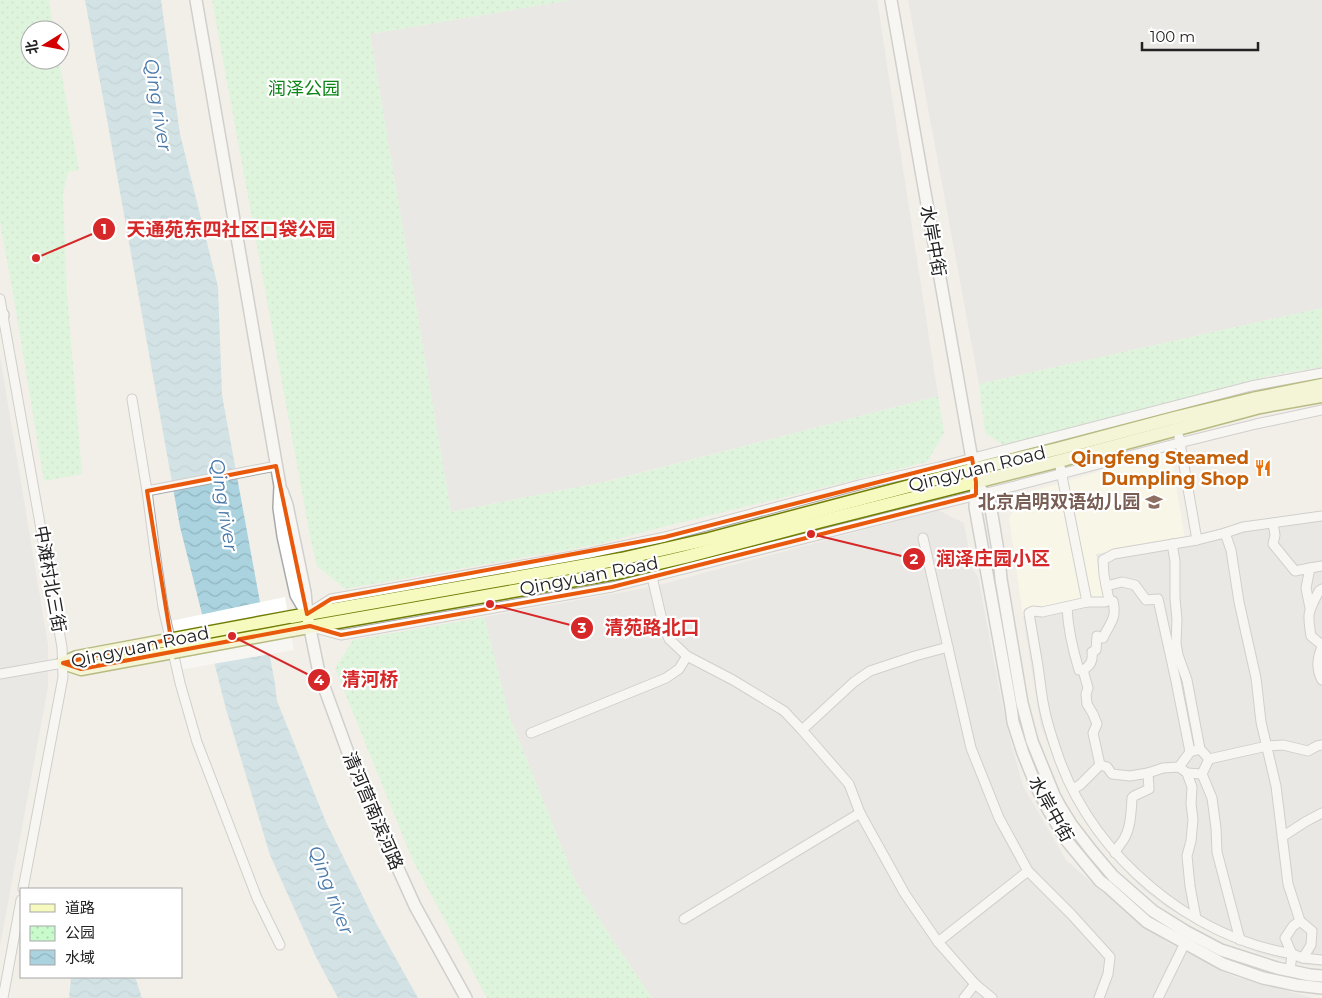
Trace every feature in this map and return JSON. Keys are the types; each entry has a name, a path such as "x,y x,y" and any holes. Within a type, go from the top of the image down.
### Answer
{"main road":[{"name":"Qingyuan Road","path":"172,644 292,630 308,620 621,559 718,536 973,464 1252,399 1322,385"},
{"name":"Qingyuan Road","path":"63,663 81,669 172,644 291,617 308,620 621,572 976,482 1061,467 1178,429 1260,407 1322,396"}],"street":[{"path":"196,0 276,466 280,486 287,505 305,592 308,620 341,635 612,587 979,494 1061,467 1180,443 1322,410"},
{"name":"水岸中街","path":"891,0 979,494 975,507 1014,722 1023,753 1037,788 1067,841 1100,880 1147,922 1223,964 1246,973 1296,985 1322,988"},
{"name":"中滩村北三街","path":"0,299 1,315 62,647 63,663 62,678 23,888"},
{"path":"973,464 1251,386 1322,373"},
{"path":"132,399 163,607 180,683 197,742 257,898 280,946"},
{"path":"1178,429 1197,540"},
{"path":"147,491 276,466"},
{"path":"1061,467 1087,602"},
{"name":"水岸中街","path":"979,494 990,504 999,557 1000,579 1022,704 1032,741 1054,795 1086,844 1113,876 1153,911 1184,930 1221,950 1277,968 1322,976"},
{"path":"1083,670 1090,666 1093,660 1092,652 1096,650 1097,636 1103,638 1107,628 1112,624 1115,610 1106,586 1103,560 1114,554 1197,540 1243,527 1322,516"},
{"path":"1273,523 1275,534 1273,544 1295,571 1322,566"},
{"path":"1225,533 1231,550 1239,602 1256,678 1261,722 1276,786 1288,884 1300,921 1312,931 1311,945 1303,958"},
{"path":"923,538 971,748 998,818 1028,871 1110,957 1108,974 1099,998"},
{"path":"1172,544 1175,562 1176,643 1178,655 1188,680 1200,749 1209,759"},
{"path":"1310,568 1306,588 1310,608"},
{"path":"652,577 663,624 669,639 687,656 733,680 784,711 802,730 849,784 860,813 905,894 938,942 975,984 992,998"},
{"path":"1106,586 1122,582 1135,585 1146,600 1158,599 1173,663 1190,752"},
{"path":"1322,589 1310,608 1308,618 1311,636 1322,646 1318,655 1318,665 1322,680"},
{"path":"1110,600 1105,602 1087,602 1029,613 1044,709 1060,762 1087,814 1115,853 1160,895 1196,918 1240,940 1303,958 1322,960"},
{"path":"1067,607 1071,643 1079,670 1083,670"},
{"name":"清河营南滨河路","path":"308,620 319,673 358,780 415,906 466,998"},
{"path":"802,730 854,682 870,671 948,647"},
{"path":"531,732 666,678 679,669 687,656"},
{"path":"0,674 63,663"},
{"path":"1083,670 1088,688 1086,694 1087,704 1097,724 1093,733 1100,765"},
{"path":"1209,759 1267,746 1283,745 1308,750 1322,745"},
{"path":"1179,767 1190,752 1200,749"},
{"path":"1209,759 1202,774 1212,798 1217,852 1240,940"},
{"path":"1073,789 1080,785 1100,765"},
{"path":"1100,765 1107,767 1112,774 1130,776 1163,768 1179,767 1187,773 1202,774"},
{"path":"1115,853 1119,844 1124,840 1128,829 1132,798 1149,789 1148,773"},
{"path":"1187,773 1192,787 1193,819 1187,856 1196,918"},
{"path":"684,919 860,813"},
{"path":"1282,837 1304,822 1322,813"},
{"path":"938,942 1028,871"},
{"path":"3,998 20,905"},
{"path":"1290,971 1292,954 1286,938 1293,926 1300,921"},
{"path":"1158,998 1185,943"},
{"path":"964,998 975,984"}],"highlighted area":[{"path":"972,458 976,482 976,495 612,587 341,635 310,626 81,669 63,663 171,639 147,491 276,466 307,614 331,599 665,537"}],"shaded area":[{"path":"572,0 877,0 938,396 603,482 451,512 370,34"},
{"path":"908,0 1322,0 1322,308 979,384"},
{"path":"0,357 48,645 48,687 0,946"},
{"path":"1170,451 1185,539 1096,554 1105,599 1023,616 1009,518 1022,494"},
{"path":"938,510 964,523 972,568 978,577 1006,724 1023,786 1066,860 1122,909 1168,943 1233,976 1313,998 652,998 575,880 510,718 484,617 652,587"},
{"path":"1322,515 1322,966 1303,965 1258,953 1219,936 1167,908 1140,887 1109,853 1067,789 1041,727 1023,616 1104,599 1096,554"}],"green space":[{"path":"0,0 49,0 52,20 20,20 20,70 61,70 79,170 68,172 63,194 67,293 82,474 44,481 0,222"},
{"name":"润泽公园","path":"212,0 572,0 370,34 451,512 609,481 938,396 944,433 927,462 600,544 345,589 317,566 311,541"},
{"path":"1322,308 1322,367 1269,376 1003,445 985,433 979,384"},
{"path":"484,617 510,718 575,880 652,998 487,998 413,861 335,668 353,640"}],"water":[{"name":"Qing river","path":"85,0 161,0 180,134 218,287 222,395 277,701 326,822 376,923 418,998 338,998 316,957 270,855 226,709 180,527"},
{"path":"135,978 142,998 69,998 71,979"}],"pier":[{"path":"285,597 294,650 179,670 171,621"}],"place":[{"name":"天通苑东四社区口袋公园","path":"36,258"},
{"name":"Qingfeng Steamed Dumpling Shop","path":"1263,468"},
{"name":"北京启明双语幼儿园","path":"1154,502"},
{"name":"润泽庄园小区","path":"811,534"},
{"name":"清苑路北口","path":"490,604"},
{"name":"清河桥","path":"232,636"}]}
